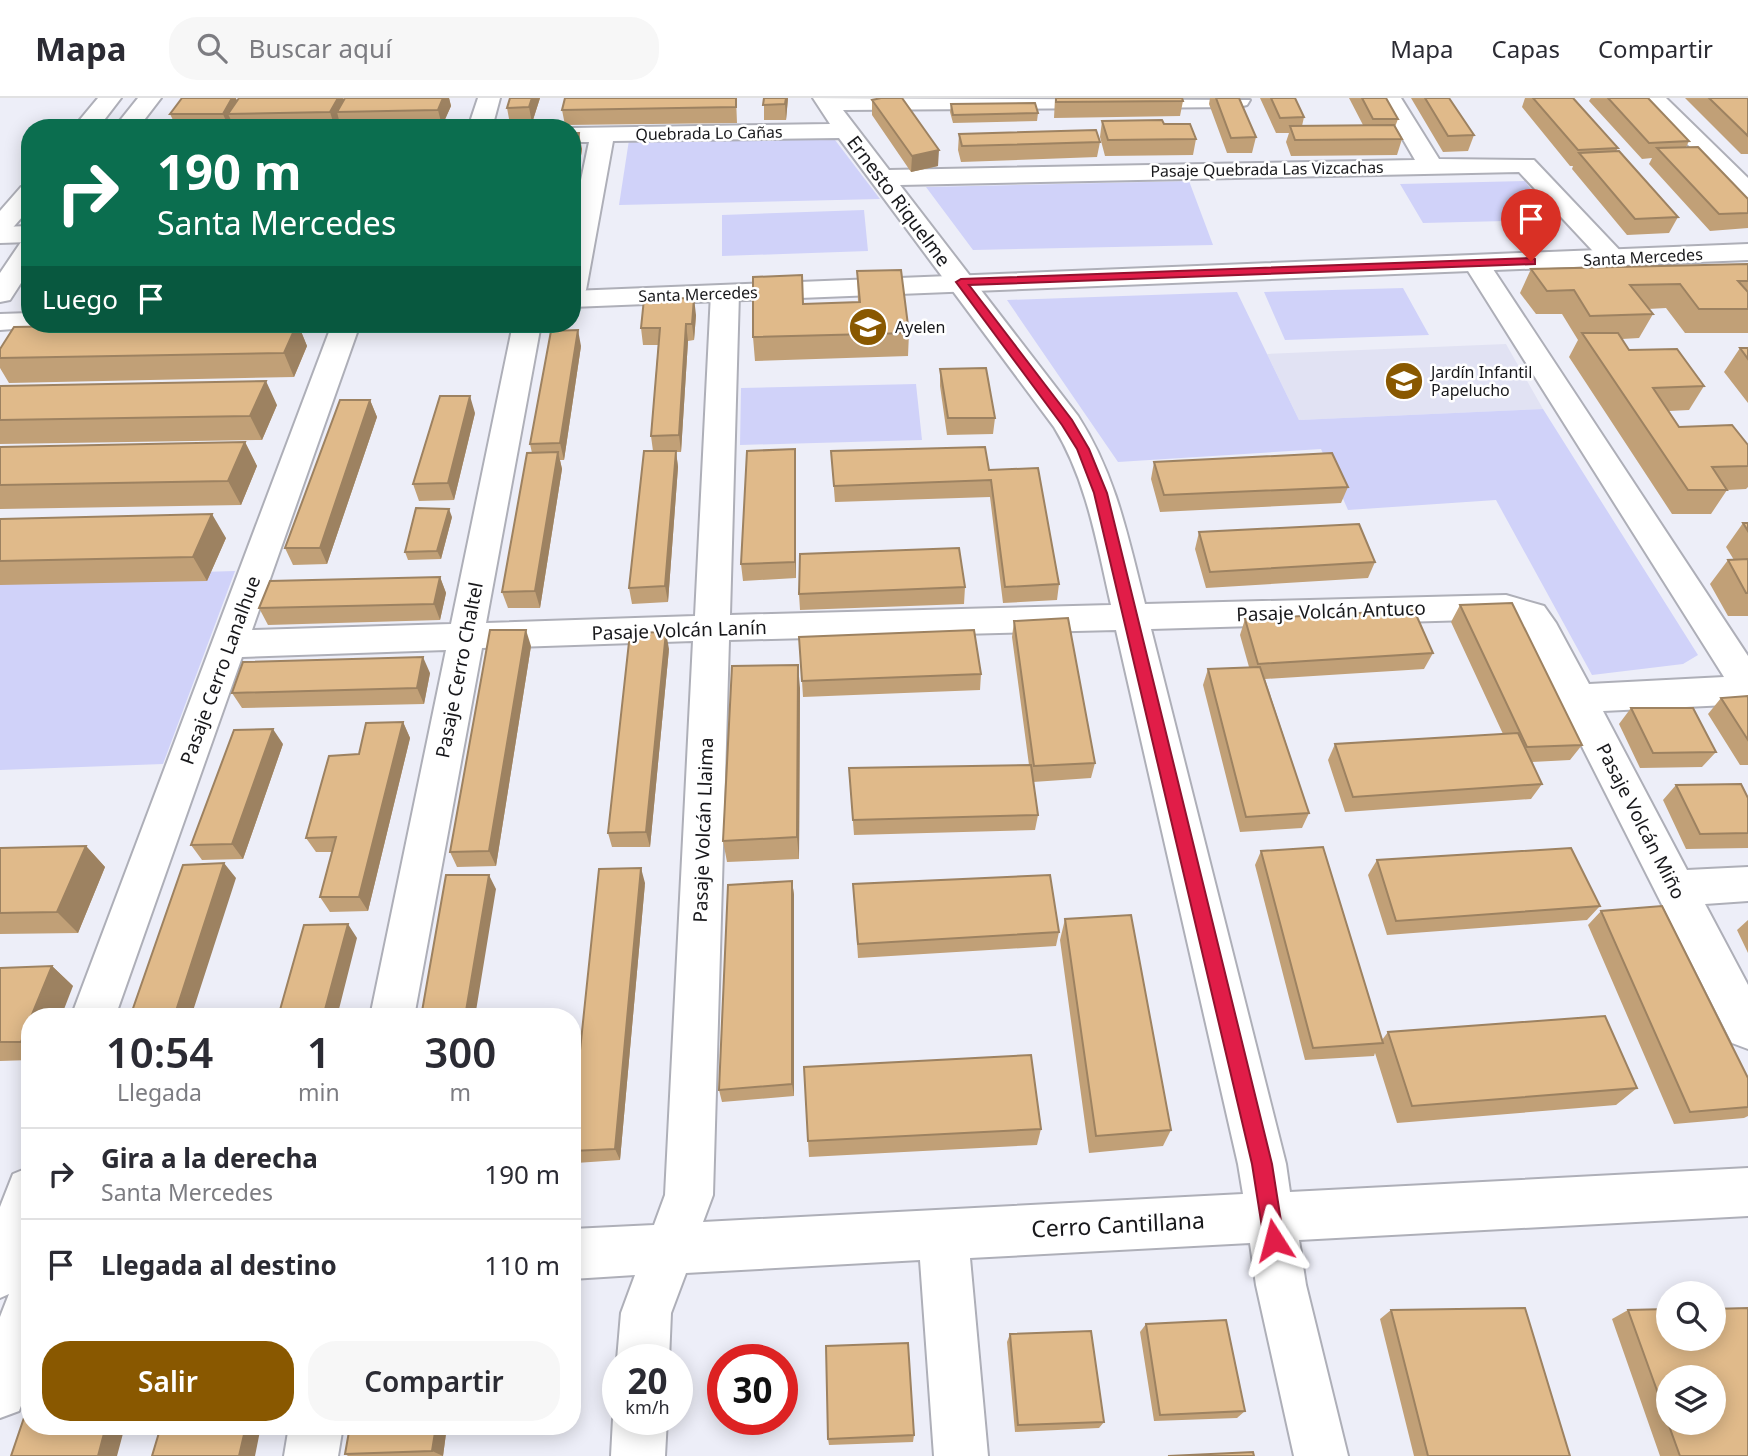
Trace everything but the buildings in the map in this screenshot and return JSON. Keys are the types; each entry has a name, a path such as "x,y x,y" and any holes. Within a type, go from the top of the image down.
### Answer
{"street":[{"path":"92,119 110,98"},
{"path":"133,119 150,98"},
{"path":"483,119 489,98"},
{"path":"1390,98 1431,166"},
{"path":"1653,98 1748,192"},
{"path":"1239,99 1249,123"},
{"name":"Quebrada Lo Cañas","path":"581,135 833,111 1239,99"},
{"name":"Ernesto Riquelme","path":"833,111 1062,415 1083,449 1101,493 1262,1164 1281,1285 1321,1456"},
{"path":"581,244 602,135"},
{"path":"1258,146 1268,169"},
{"name":"Pasaje Quebrada Las Vizcachas","path":"881,178 1525,165 1614,258"},
{"path":"0,227 21,202"},
{"path":"0,235 21,234"},
{"name":"Santa Mercedes","path":"581,299 1748,252"},
{"path":"0,294 21,262"},
{"path":"1476,263 1748,687 1577,698"},
{"name":"Pasaje Volcán Llaima","path":"644,1344 646,1313 689,1195 725,293"},
{"path":"0,322 21,321"},
{"name":"Pasaje Cerro Lanalhue","path":"96,1008 343,333"},
{"name":"Pasaje Cerro Chaltel","path":"394,1008 525,333"},
{"name":"Pasaje Volcán Antuco","path":"1129,617 1506,607 1532,615"},
{"name":"Pasaje Volcán Miño","path":"1532,615 1748,1029"},
{"name":"Pasaje Volcán Lanín","path":"229,645 1129,617"},
{"path":"1675,888 1748,884"},
{"name":"Cerro Cantillana","path":"581,1254 1748,1192"},
{"path":"0,1273 21,1216"},
{"path":"943,1234 961,1456"},
{"path":"0,1285 21,1284"},
{"path":"0,1392 21,1330"},
{"path":"311,1456 314,1435"},
{"path":"638,1456 639,1435"}],"shaded area":[{"path":"832,136 880,199 619,205 629,140"},
{"path":"1189,181 1213,245 973,250 926,187"},
{"path":"1525,181 1553,220 1423,223 1400,184"},
{"path":"864,210 868,251 722,256 722,215"},
{"path":"1403,288 1429,335 1285,340 1264,292"},
{"path":"1237,292 1299,420 1543,409 1698,655 1683,664 1592,675 1496,500 1348,510 1321,449 1118,462 1007,300"},
{"name":"Jardín Infantil Papelucho","path":"1506,344 1543,409 1299,420 1267,354"},
{"path":"916,384 922,440 740,445 741,388"},
{"path":"235,571 163,764 0,770 0,578"}],"place":[{"name":"Ayelen","path":"868,327"},
{"name":"Jardín Infantil Papelucho","path":"1404,381"}],"route":[{"path":"1274,1240 1262,1164 1101,493 1093,470 1068,423 961,282 1531,261"}]}
